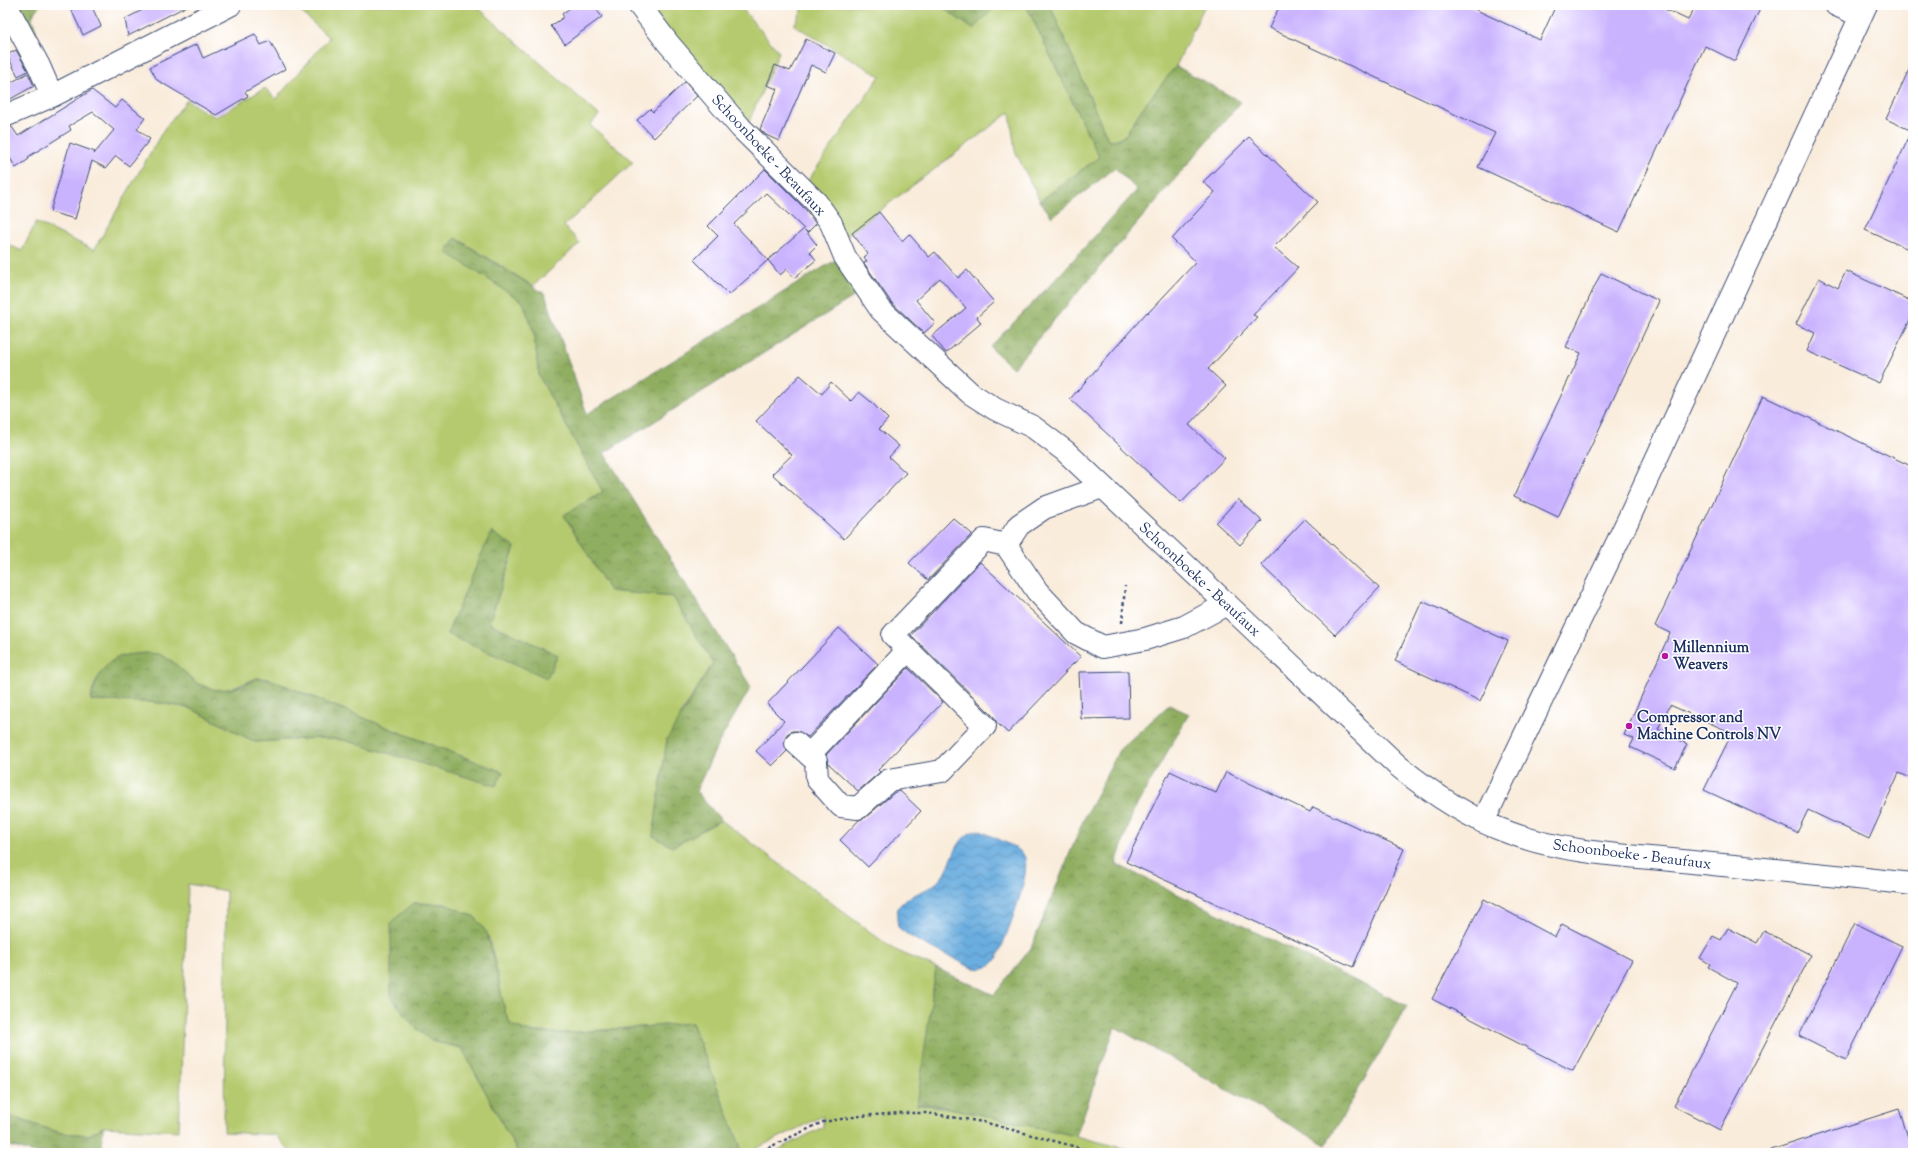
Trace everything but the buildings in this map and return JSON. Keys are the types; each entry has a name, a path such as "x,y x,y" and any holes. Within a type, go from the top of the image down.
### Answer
{"street":[{"path":"5,116 52,96 230,5"},
{"name":"Schoonboeke - Beaufaux","path":"639,5 668,43 741,128 816,202 831,223 845,257 881,310 970,393 995,409 1033,427 1065,451 1409,775 1442,799 1483,822 1510,834 1546,844 1607,854 1913,884"},
{"path":"1483,822 1629,518 1863,11 1836,5"},
{"path":"6,6 39,66 52,96"},
{"path":"1006,545 1019,525 1044,508 1102,487"},
{"path":"908,650 802,749 816,762 817,779 841,806 858,808 888,780 942,771 985,726 893,635 984,540 1006,545 1037,592 1076,633 1103,647 1145,639 1184,627 1227,604"}],"path":[{"path":"1120,644 1125,586"},
{"path":"756,1153 824,1122 860,1116 914,1113 983,1122 1099,1153"}],"green space":[{"path":"18,5 41,5 35,11 32,18 37,33 29,38"},
{"path":"294,5 475,5 599,115 590,125 633,162 564,226 580,243 533,286 456,238 447,252 523,301 534,333 539,376 603,492 564,515 610,591 673,597 713,663 681,714 672,847 721,820 893,949 936,968 918,1105 952,1109 1008,1120 1141,1153 772,1153 823,1127 823,1116 747,1153 743,1153 692,1023 565,1033 530,1032 511,1025 505,1012 494,958 487,933 475,917 445,904 415,903 391,922 431,1041 462,1048 518,1153 291,1153 276,1135 224,1132 226,891 188,884 179,1131 103,1127 89,1135 61,1133 5,1115 5,243 22,251 36,222 94,250 164,129 187,100 216,117 265,88 276,99 329,38","holes":["515,547 489,623 558,655 547,677 447,634","115,659 184,673 198,684 216,690 231,689 257,678 269,679 391,729 503,772 382,750 344,740 317,738 255,742 190,708 153,702 91,701 93,688 98,677"]},
{"path":"648,5 739,5 779,52 747,126"},
{"path":"805,5 939,5 973,29 997,5 1026,5 1099,157 1040,201 1015,151 1010,112 842,239 805,185 880,76 794,25"},
{"path":"939,5 997,5 973,29"},
{"path":"1026,5 1050,5 1109,142 1125,136 1141,110 1176,66 1241,102 1013,368 990,347 1053,282 1137,190 1115,168 1052,217 1040,201 1099,157"},
{"path":"1050,5 1205,5 1176,66 1141,110 1125,136 1109,142"},
{"path":"455,238 545,294 587,414 837,259 858,294 604,453 751,687 718,744 696,791 721,820 672,847 653,836 667,739 713,663 673,597 610,591 564,515 603,492 539,376 534,333 523,302 446,252"},
{"path":"491,532 515,547 489,623 558,655 547,678 447,634"},
{"path":"146,653 159,654 172,661 198,684 216,690 231,689 244,685 257,678 269,679 391,729 503,772 496,786 344,740 317,738 255,742 190,708 153,702 91,701 98,677 105,667 115,659 122,656"},
{"path":"1169,705 1189,714 1133,812 1116,864 1407,1006 1326,1145 1115,1027 1076,1136 936,1105 917,1105 936,968 994,995 1031,948 1083,821 1119,750"},
{"path":"414,903 445,904 475,917 487,933 494,958 505,1012 511,1025 530,1032 565,1033 692,1023 743,1153 518,1153 462,1048 431,1041 414,1026 391,997 391,922"},
{"path":"5,1115 61,1133 89,1135 103,1127 102,1153 35,1153 5,1145"}],"water":[{"path":"979,830 1019,851 1023,854 1026,862 1022,888 998,957 994,962 982,968 967,966 911,937 898,927 897,915 901,904 938,882 946,871 956,849 964,837"}],"place":[{"name":"Millennium Weavers","path":"1665,656"},
{"name":"Compressor and Machine Controls NV","path":"1629,726"}]}
